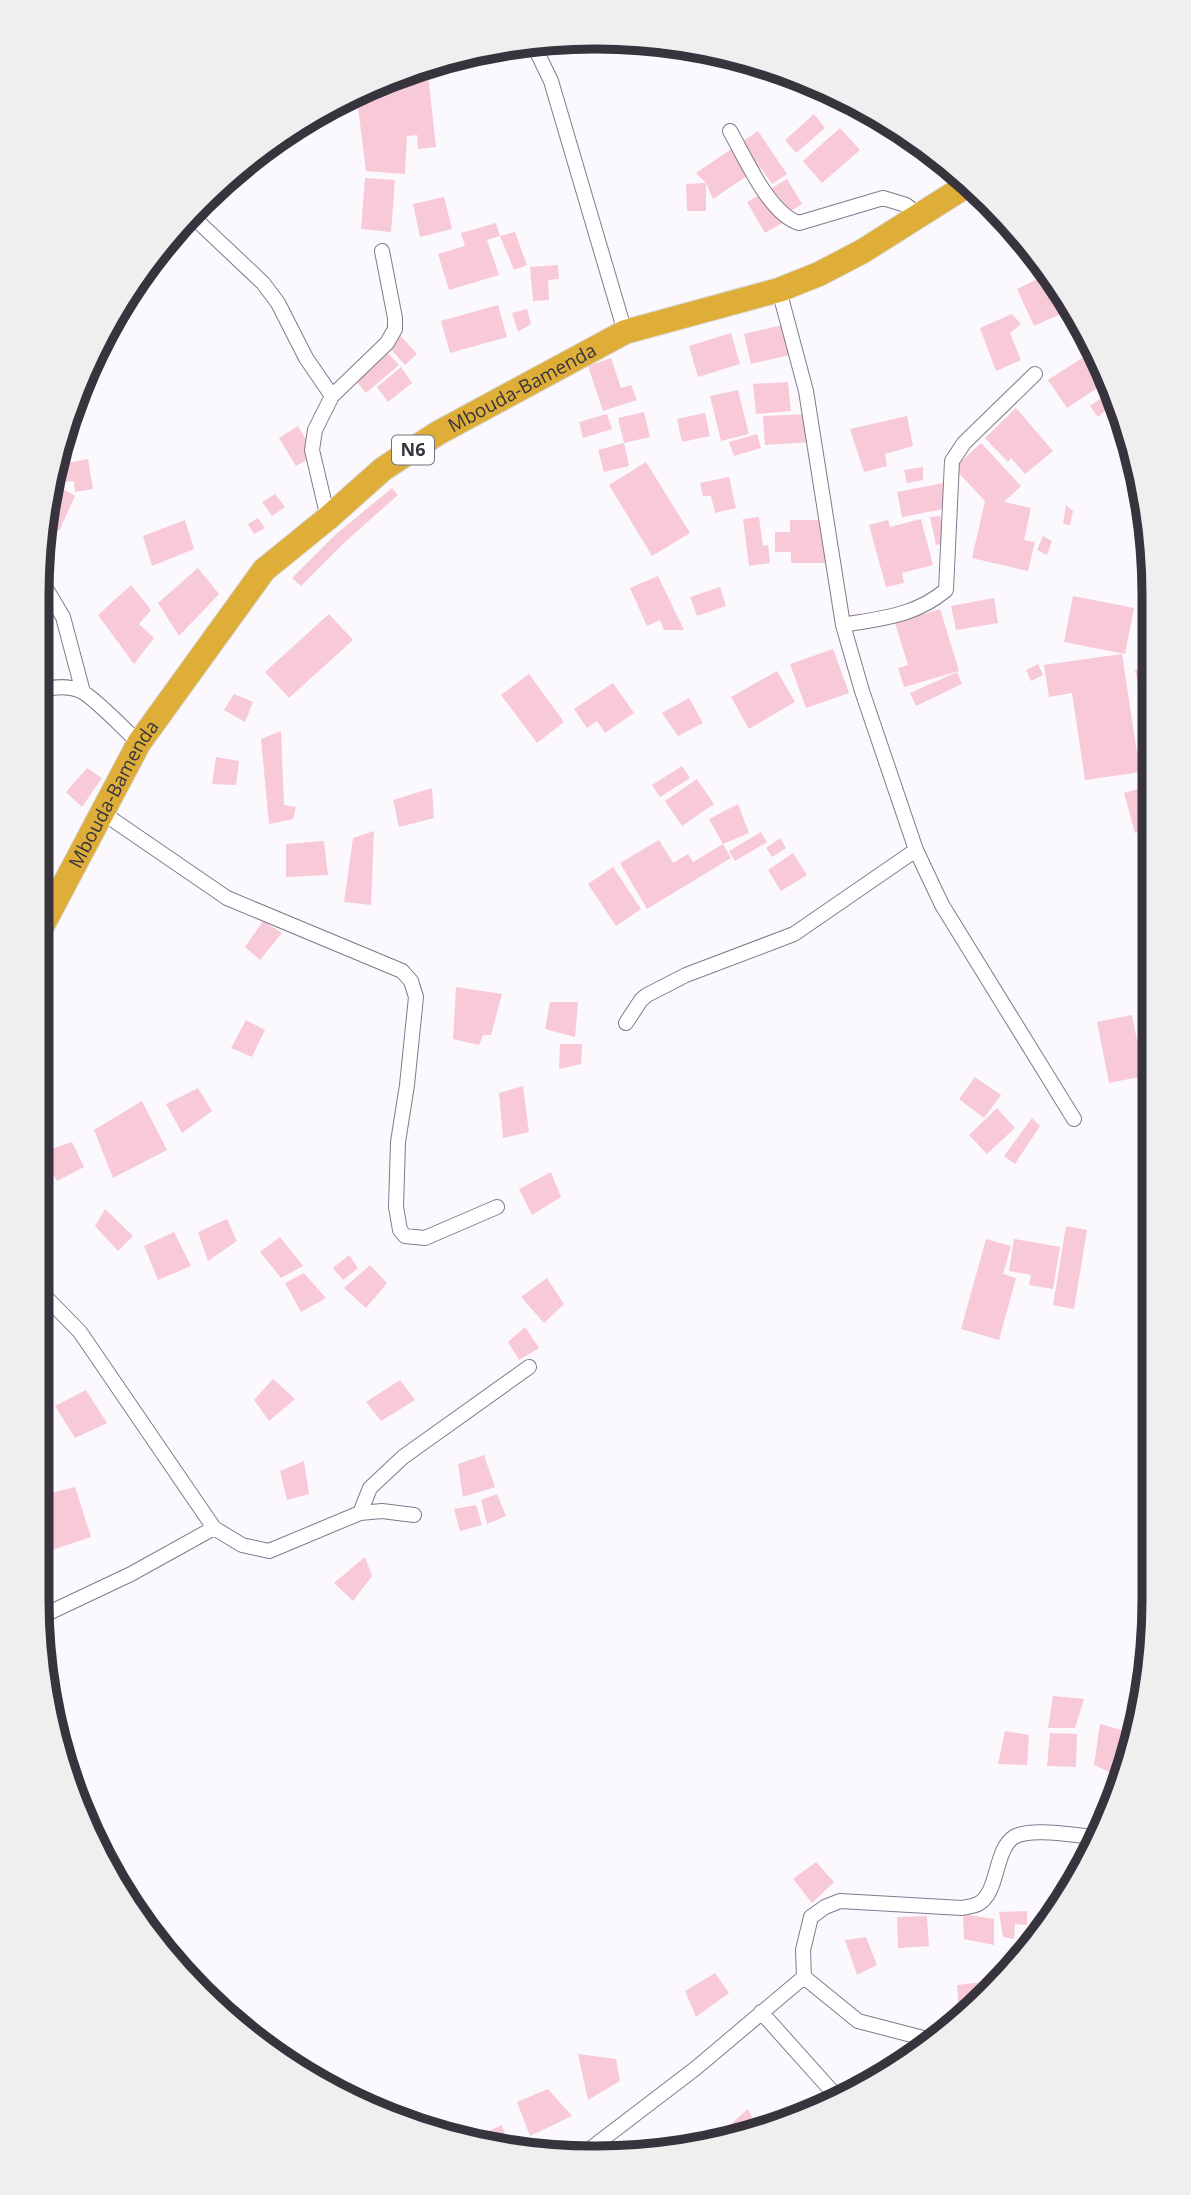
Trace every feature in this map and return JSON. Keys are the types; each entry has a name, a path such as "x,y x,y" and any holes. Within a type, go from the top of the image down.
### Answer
{"highway":[{"name":"Mbouda-Bamenda","path":"49,912 139,743 264,570 383,469 438,433 625,332 779,290 818,274 863,251 960,189"}],"street":[{"path":"537,53 551,81 625,332"},
{"path":"730,131 773,204 791,220 799,223 883,198 906,205 918,214"},
{"path":"198,221 263,283 278,303 306,358 332,396"},
{"path":"328,518 312,450 315,430 332,396 387,343 395,329 382,251"},
{"path":"779,290 806,391 844,625 862,691 916,850 943,905 1073,1119"},
{"path":"844,625 912,612 931,603 946,590 953,461 964,443 1035,374"},
{"path":"49,594 63,617 83,692"},
{"path":"49,687 83,692 139,743"},
{"path":"103,813 226,898 401,971 411,981 416,997 398,1142 396,1207 400,1230 405,1236 425,1238 497,1207"},
{"path":"626,1023 647,995 686,975 794,934 916,850"},
{"path":"49,1301 87,1342 214,1528 242,1545 269,1551 360,1513 382,1511 414,1515"},
{"path":"360,1513 370,1488 403,1457 528,1367"},
{"path":"49,1612 131,1574 214,1528"},
{"path":"922,2038 858,2021 804,1977 803,1950 811,1917 825,1907 841,1901 962,1908 980,1904 988,1894 1003,1852 1013,1838 1029,1832 1088,1836"},
{"path":"594,2146 696,2068 804,1977"},
{"path":"761,2012 833,2092"}],"building":[{"path":"428,76 436,147 418,149 417,135 407,136 405,174 366,171 357,103"},
{"path":"814,114 825,128 796,153 785,140"},
{"path":"840,128 860,150 822,183 803,161"},
{"path":"758,131 787,174 772,184 760,167 713,199 706,183 696,173"},
{"path":"365,178 395,180 391,232 361,229"},
{"path":"787,179 802,204 781,217 784,222 765,233 747,202"},
{"path":"706,183 706,211 687,211 686,184"},
{"path":"444,197 452,229 420,237 413,204"},
{"path":"496,223 500,236 487,240 499,275 449,290 438,254 465,246 461,233"},
{"path":"515,232 527,265 514,270 500,236"},
{"path":"558,265 559,279 548,280 549,300 533,301 530,267"},
{"path":"1040,278 1063,313 1034,326 1017,289"},
{"path":"498,305 507,337 450,353 441,321"},
{"path":"527,309 531,324 518,332 512,313"},
{"path":"1012,314 1021,324 1010,333 1021,360 996,371 980,328"},
{"path":"787,324 794,354 751,364 744,334"},
{"path":"731,333 740,364 698,377 689,346"},
{"path":"399,334 417,354 405,365 387,345"},
{"path":"388,353 399,365 366,393 355,380"},
{"path":"1087,355 1100,386 1067,408 1048,380"},
{"path":"611,358 621,388 631,385 637,400 603,411 588,366"},
{"path":"401,367 412,383 388,402 377,387"},
{"path":"788,382 791,411 756,414 753,384"},
{"path":"738,390 749,434 721,441 710,396"},
{"path":"1104,396 1108,408 1098,417 1090,406"},
{"path":"1016,408 1053,451 1025,474 1011,458 1008,462 985,438"},
{"path":"644,412 650,437 624,443 618,418"},
{"path":"705,413 710,436 682,442 677,419"},
{"path":"607,414 612,429 583,438 579,422"},
{"path":"808,414 810,442 765,445 763,416"},
{"path":"907,416 913,446 885,454 887,466 864,472 850,429"},
{"path":"298,426 315,455 296,466 279,438"},
{"path":"757,434 761,448 734,456 729,442"},
{"path":"624,443 629,466 604,472 598,450"},
{"path":"981,443 1021,486 1004,502 1031,508 1024,540 1035,542 1028,571 972,558 985,501 954,468"},
{"path":"88,459 93,489 75,492 74,481 62,482 66,463"},
{"path":"646,462 690,533 652,556 609,485"},
{"path":"923,467 923,480 907,483 904,470"},
{"path":"729,477 736,508 715,513 711,496 703,496 700,483"},
{"path":"944,483 949,508 902,517 897,492"},
{"path":"60,488 75,496 59,531 54,528"},
{"path":"392,488 398,495 301,586 292,578 336,534"},
{"path":"275,494 285,507 272,516 262,502"},
{"path":"1066,505 1073,511 1070,525 1063,524"},
{"path":"940,516 945,543 936,545 930,517"},
{"path":"759,517 763,546 768,545 770,563 749,566 743,519"},
{"path":"258,518 265,528 254,534 248,524"},
{"path":"921,519 933,565 902,573 904,583 886,587 869,525 888,520 890,527"},
{"path":"185,520 194,549 152,566 143,536"},
{"path":"790,520 825,520 825,563 791,563 791,552 775,552 775,532 790,532"},
{"path":"1043,536 1052,541 1047,555 1037,550"},
{"path":"198,568 219,594 179,636 158,603"},
{"path":"658,576 684,630 664,630 660,620 647,626 630,588"},
{"path":"131,585 151,610 139,624 154,638 134,664 98,615"},
{"path":"720,587 726,606 697,616 690,597"},
{"path":"1073,596 1134,608 1125,654 1064,642"},
{"path":"994,598 998,623 956,630 951,606"},
{"path":"940,609 959,671 904,687 898,668 908,665 895,623"},
{"path":"329,614 353,640 289,698 265,672"},
{"path":"833,649 849,693 806,708 790,664"},
{"path":"1122,654 1140,772 1085,780 1072,693 1049,697 1044,665"},
{"path":"1038,664 1043,675 1031,681 1026,670"},
{"path":"1142,669 1142,702 1135,670"},
{"path":"777,671 795,702 749,729 731,697"},
{"path":"957,672 962,684 916,706 910,693"},
{"path":"529,674 564,722 537,743 501,695"},
{"path":"613,683 634,713 605,733 597,721 587,728 574,709"},
{"path":"234,694 253,702 245,722 224,710"},
{"path":"689,698 703,723 678,736 662,713"},
{"path":"281,731 284,805 296,807 293,819 269,824 261,739"},
{"path":"216,757 239,761 236,785 212,784"},
{"path":"682,766 690,778 660,797 652,785"},
{"path":"87,768 102,778 82,807 66,792"},
{"path":"697,779 714,804 682,826 665,801"},
{"path":"432,788 434,818 399,827 393,800"},
{"path":"1142,788 1142,831 1135,833 1124,793"},
{"path":"738,804 749,833 723,844 709,819"},
{"path":"374,831 371,905 344,902 353,838"},
{"path":"761,832 767,842 735,861 729,851"},
{"path":"780,838 786,848 772,857 766,848"},
{"path":"659,840 673,863 688,854 693,862 723,844 731,858 647,909 620,863"},
{"path":"324,841 328,875 286,877 286,844"},
{"path":"793,853 807,875 781,891 768,870"},
{"path":"613,867 641,909 616,926 588,884"},
{"path":"263,921 282,933 260,960 245,947"},
{"path":"456,987 502,994 491,1035 483,1035 479,1045 453,1039"},
{"path":"550,1002 578,1002 575,1037 545,1029"},
{"path":"1132,1015 1142,1076 1109,1083 1097,1022"},
{"path":"246,1020 265,1030 252,1057 231,1048"},
{"path":"560,1044 582,1044 581,1064 559,1069"},
{"path":"975,1077 1001,1095 984,1118 959,1099"},
{"path":"523,1086 529,1132 503,1138 499,1093"},
{"path":"198,1088 212,1111 182,1133 166,1104"},
{"path":"142,1101 167,1150 113,1178 94,1130"},
{"path":"997,1108 1015,1128 987,1154 969,1135"},
{"path":"1032,1118 1040,1126 1015,1164 1004,1156"},
{"path":"72,1142 84,1167 57,1181 49,1166 49,1150"},
{"path":"551,1172 561,1197 532,1215 519,1189"},
{"path":"105,1209 133,1236 118,1251 95,1226"},
{"path":"227,1219 237,1241 208,1261 198,1232"},
{"path":"1066,1226 1087,1230 1074,1309 1053,1305"},
{"path":"174,1232 191,1266 158,1280 144,1246"},
{"path":"280,1237 303,1266 281,1278 260,1252"},
{"path":"986,1239 1011,1246 1003,1274 1016,1278 999,1340 961,1329"},
{"path":"1014,1239 1060,1247 1053,1289 1029,1285 1031,1275 1009,1271"},
{"path":"349,1255 358,1268 343,1280 333,1268"},
{"path":"370,1265 387,1283 366,1308 344,1288"},
{"path":"304,1273 326,1298 301,1312 285,1283"},
{"path":"547,1278 564,1304 544,1323 521,1297"},
{"path":"525,1327 539,1348 519,1360 508,1342"},
{"path":"273,1379 295,1399 269,1421 254,1400"},
{"path":"400,1380 415,1400 381,1421 366,1402"},
{"path":"86,1390 107,1423 75,1438 55,1406"},
{"path":"484,1455 495,1487 463,1497 458,1464"},
{"path":"304,1461 309,1494 287,1500 280,1471"},
{"path":"75,1487 91,1537 52,1550 49,1536 49,1494"},
{"path":"497,1494 506,1516 487,1524 481,1500"},
{"path":"476,1505 482,1525 460,1531 454,1509"},
{"path":"365,1557 372,1576 353,1601 334,1583"},
{"path":"1053,1696 1084,1699 1075,1728 1048,1728"},
{"path":"1100,1724 1125,1731 1113,1774 1094,1765"},
{"path":"1005,1731 1029,1735 1027,1765 998,1764"},
{"path":"1050,1733 1077,1734 1076,1767 1047,1766"},
{"path":"816,1862 834,1882 812,1903 793,1879"},
{"path":"1027,1911 1027,1925 1015,1924 1014,1939 1003,1937 999,1912"},
{"path":"963,1914 994,1919 994,1945 964,1939"},
{"path":"927,1916 929,1946 898,1948 897,1917"},
{"path":"866,1937 877,1965 857,1975 845,1940"},
{"path":"715,1973 729,1993 696,2017 685,1991"},
{"path":"986,1982 959,2008 957,1985"},
{"path":"578,2054 616,2059 620,2081 588,2100"},
{"path":"548,2089 572,2116 530,2136 517,2102"},
{"path":"748,2109 754,2122 724,2130"},
{"path":"502,2125 506,2138 489,2135 483,2134"}]}
